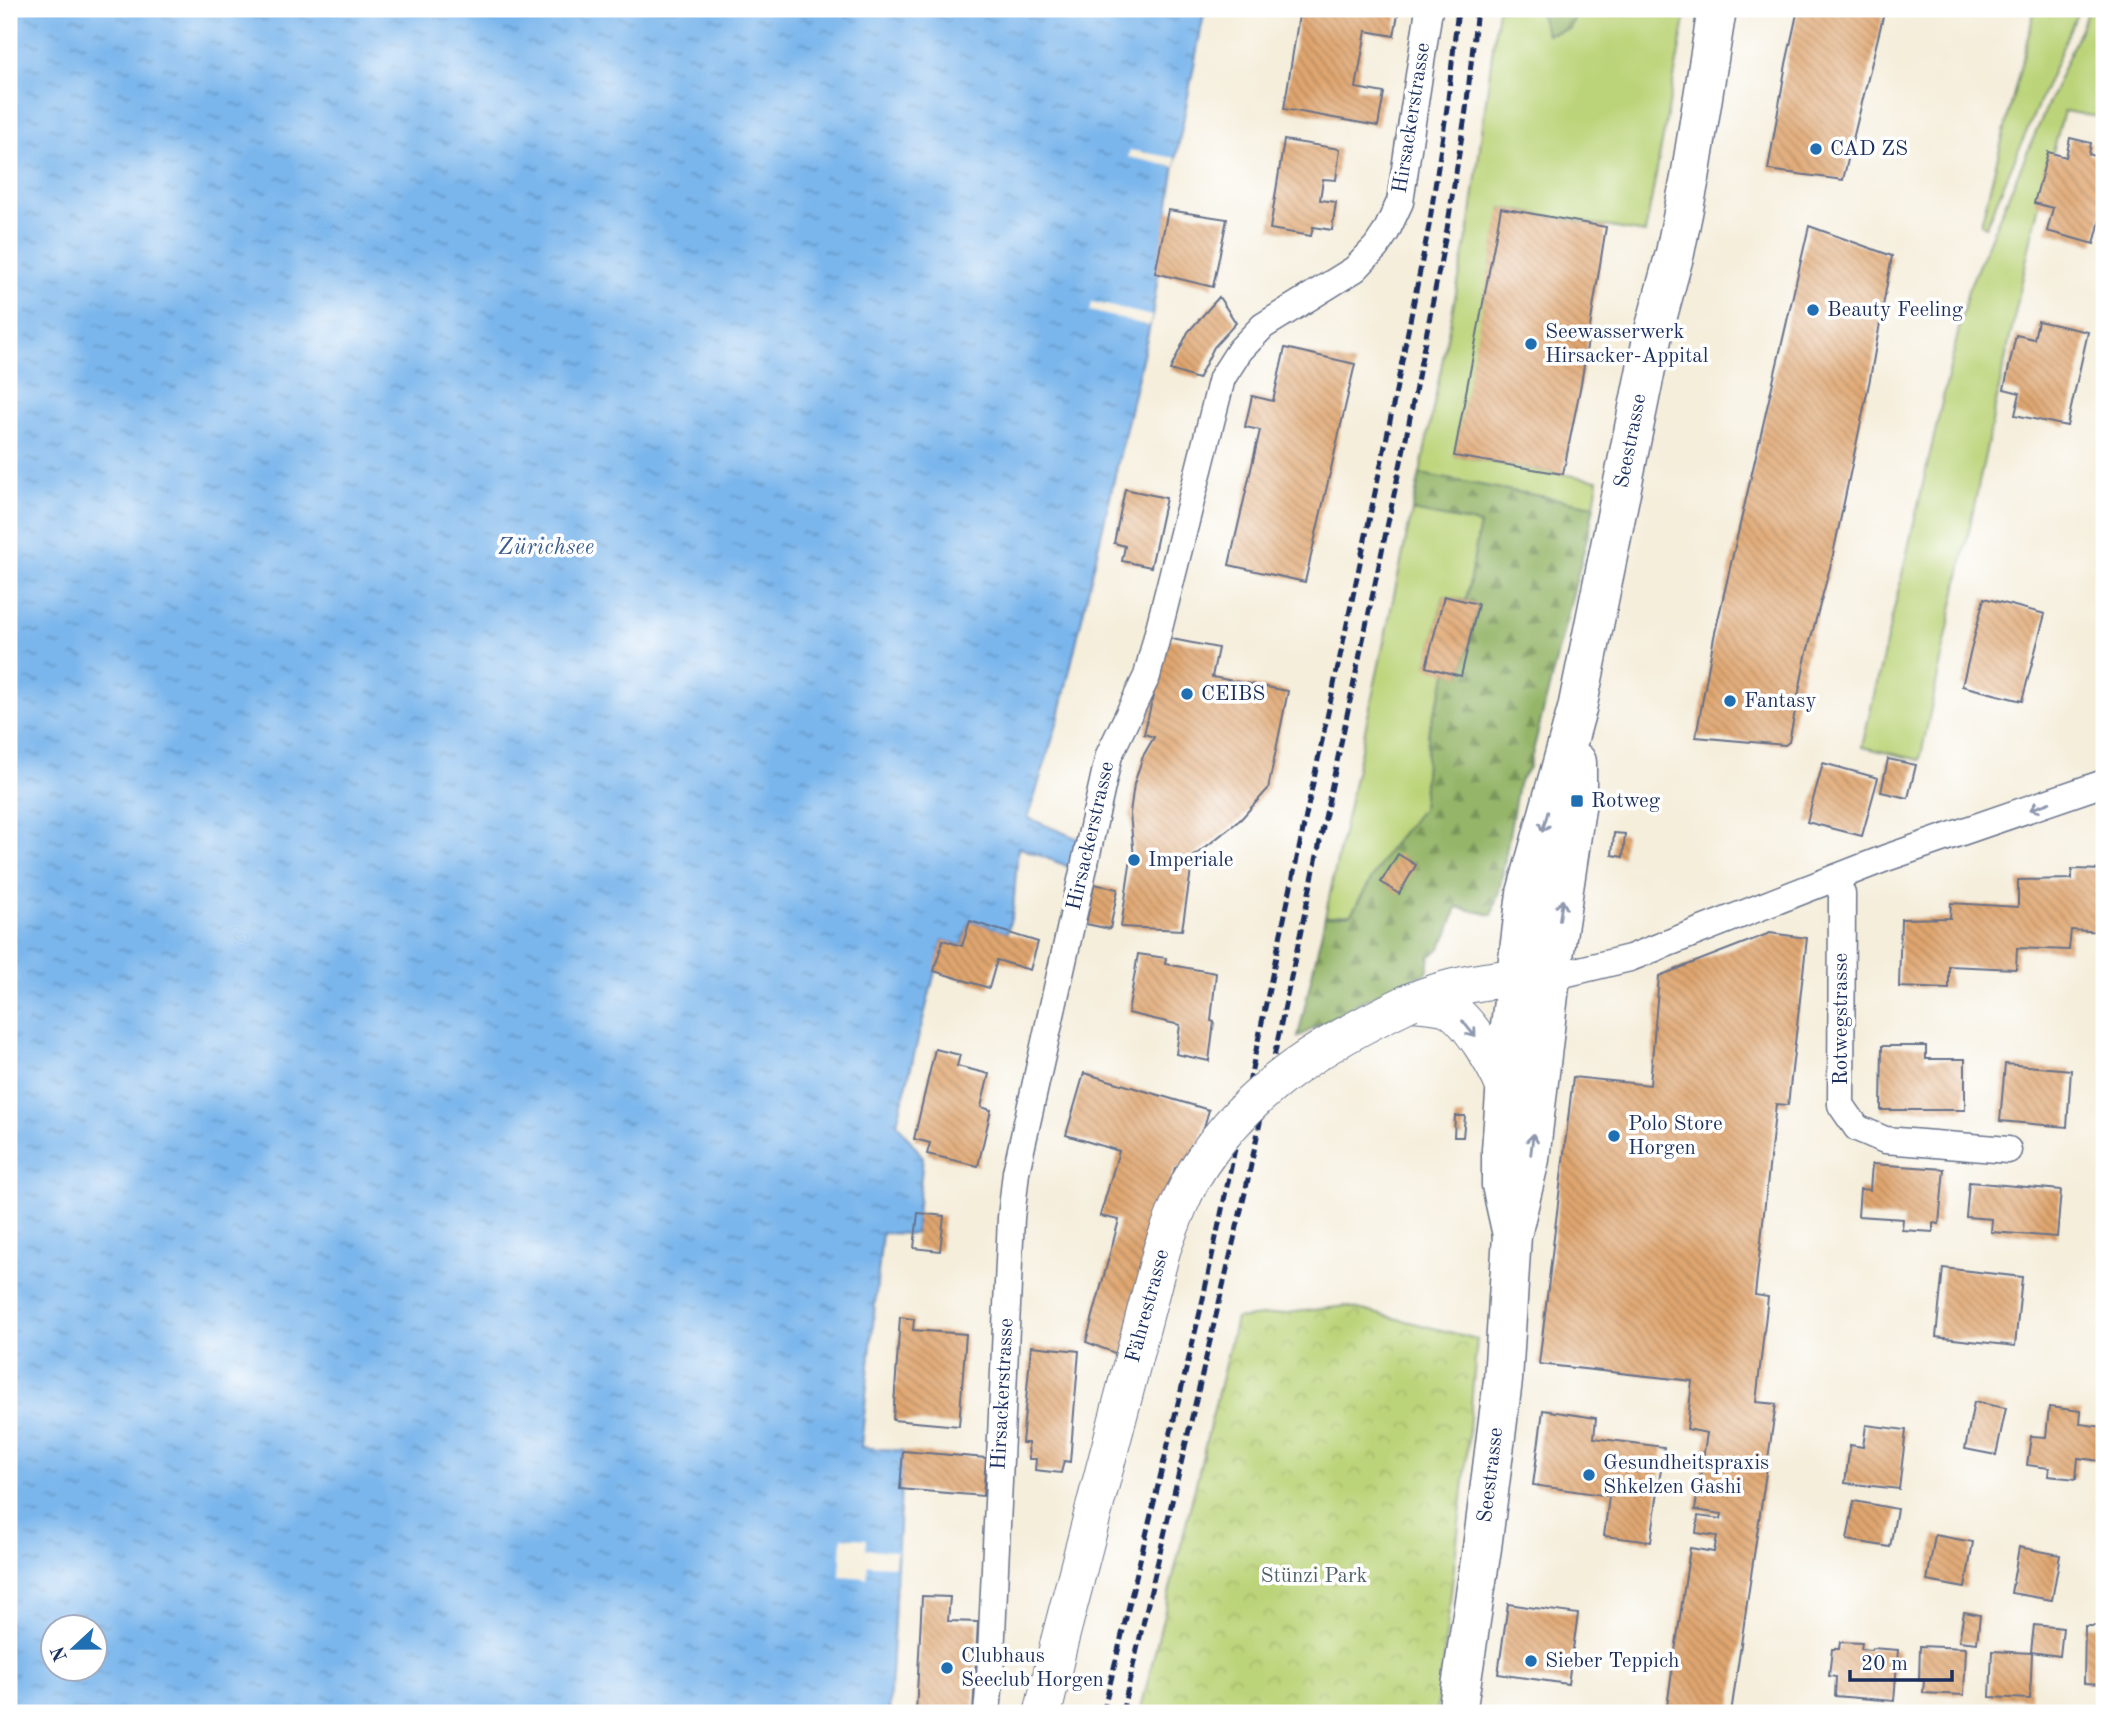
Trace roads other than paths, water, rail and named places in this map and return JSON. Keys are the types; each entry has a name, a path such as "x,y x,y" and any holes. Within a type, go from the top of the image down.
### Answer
{"main road":[{"name":"Seestrasse","path":"1512,1235 1501,1185 1505,1088 1577,801 1577,709 1653,334 1675,253 1690,178 1717,9"},
{"name":"Seestrasse","path":"1457,1713 1482,1548 1503,1380 1512,1235 1530,1159 1533,977"}],"street":[{"name":"Hirsackerstrasse","path":"987,1713 1011,1218 1016,1172 1108,755 1147,676 1222,378 1240,350 1264,326 1355,269 1376,247 1400,202 1429,9"},
{"path":"1533,977 1630,958 1835,878 2104,783"},
{"name":"Rotwegstrasse","path":"1835,878 1842,894 1841,1105 1857,1128 1885,1140 2008,1150"},
{"name":"Fährestrasse","path":"1043,1713 1162,1249 1181,1199 1199,1167 1219,1138 1258,1096 1312,1053 1431,993 1533,977"},
{"path":"1410,1002 1447,1008 1460,1018 1488,1053 1505,1088"}],"water":[{"name":"Zürichsee","path":"9,9 1205,9 1176,158 1152,316 1058,721 1028,818 1079,839 1072,868 1018,847 1013,911 1007,933 970,921 962,946 943,940 897,1123 923,1157 915,1234 882,1233 861,1447 903,1451 889,1713 9,1713"}],"railway":[{"path":"1103,1713 1201,1308 1386,441 1429,226 1447,108 1458,9"},
{"path":"1122,1713 1245,1193 1405,443 1447,229 1466,110 1477,9"}],"place":[{"name":"CAD ZS","path":"1816,149"},
{"name":"Beauty Feeling","path":"1813,310"},
{"name":"Seewasserwerk Hirsacker-Appital","path":"1531,344"},
{"name":"CEIBS","path":"1187,694"},
{"name":"Fantasy","path":"1730,701"},
{"name":"Rotweg","path":"1577,801"},
{"name":"Imperiale","path":"1134,860"},
{"name":"Polo Store Horgen","path":"1614,1136"},
{"name":"Gesundheitspraxis Shkelzen Gashi","path":"1589,1475"},
{"name":"Sieber Teppich","path":"1531,1661"},
{"name":"Clubhaus Seeclub Horgen","path":"947,1668"}],"park label":[{"name":"Stünzi Park","path":"1314,1576"}]}
